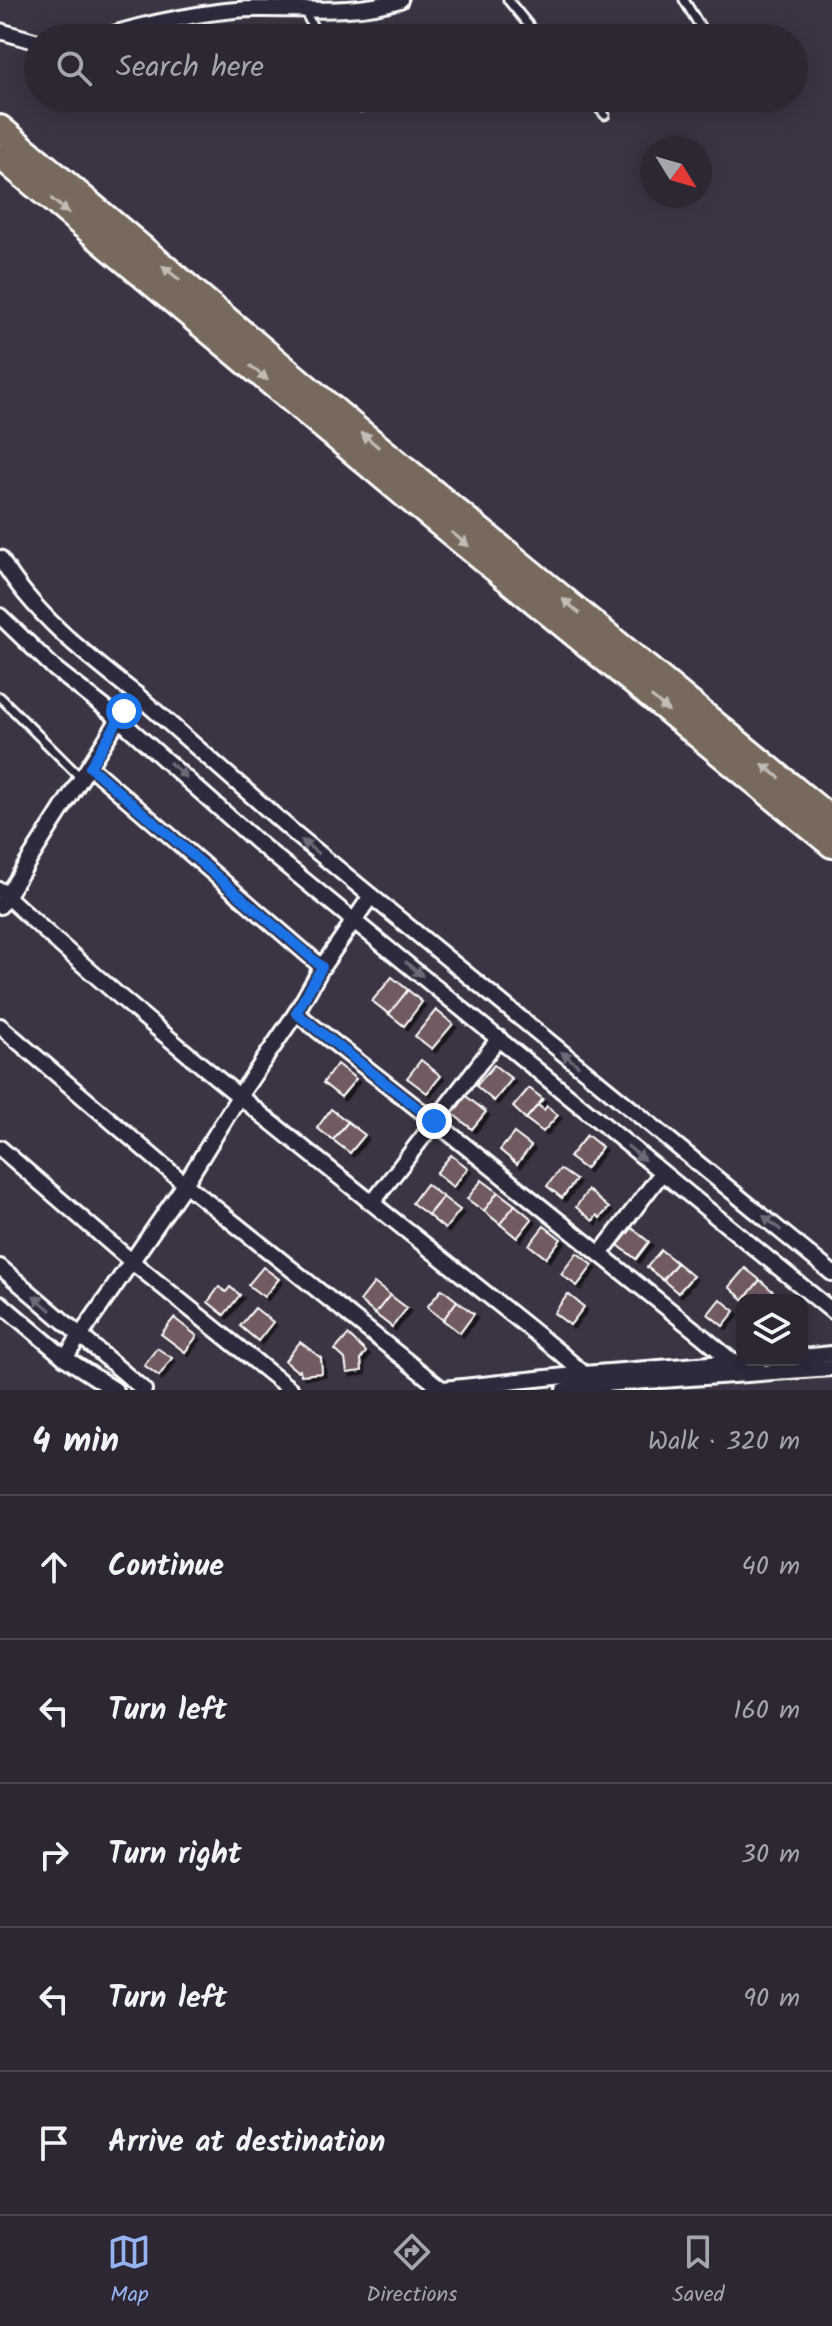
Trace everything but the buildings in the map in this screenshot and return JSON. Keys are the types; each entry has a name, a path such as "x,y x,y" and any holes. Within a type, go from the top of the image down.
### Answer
{"highway":[{"path":"0,128 364,435 832,820"},
{"path":"0,156 412,501 832,845"}],"street":[{"path":"156,24 235,11 358,9 400,0"},
{"path":"0,31 24,38"},
{"path":"0,558 37,607 71,643 137,695 292,831 832,1273"},
{"path":"0,616 55,669 119,719 256,841 832,1311"},
{"path":"137,695 2,897 238,1098 373,1202 587,1380"},
{"path":"86,773 322,967"},
{"path":"65,1358 185,1184 296,1013 322,967 371,896"},
{"path":"296,1013 600,1254 735,1368"},
{"path":"0,1026 185,1184 443,1390"},
{"path":"373,1202 499,1038"},
{"path":"0,1148 131,1261 291,1390"},
{"path":"600,1254 661,1174"},
{"path":"0,1267 144,1390"},
{"path":"0,1303 65,1358 115,1390"},
{"path":"808,1356 832,1354"},
{"path":"735,1368 741,1366"},
{"path":"428,1390 735,1368 832,1368"},
{"path":"564,1390 587,1380"}],"lane":[{"path":"508,0 528,24"},
{"path":"684,0 699,24"},
{"path":"304,10 312,24"},
{"path":"602,112 605,115"},
{"path":"0,697 86,773"}],"route":[{"path":"124,711 90,767 322,967 296,1013 434,1121"}]}
